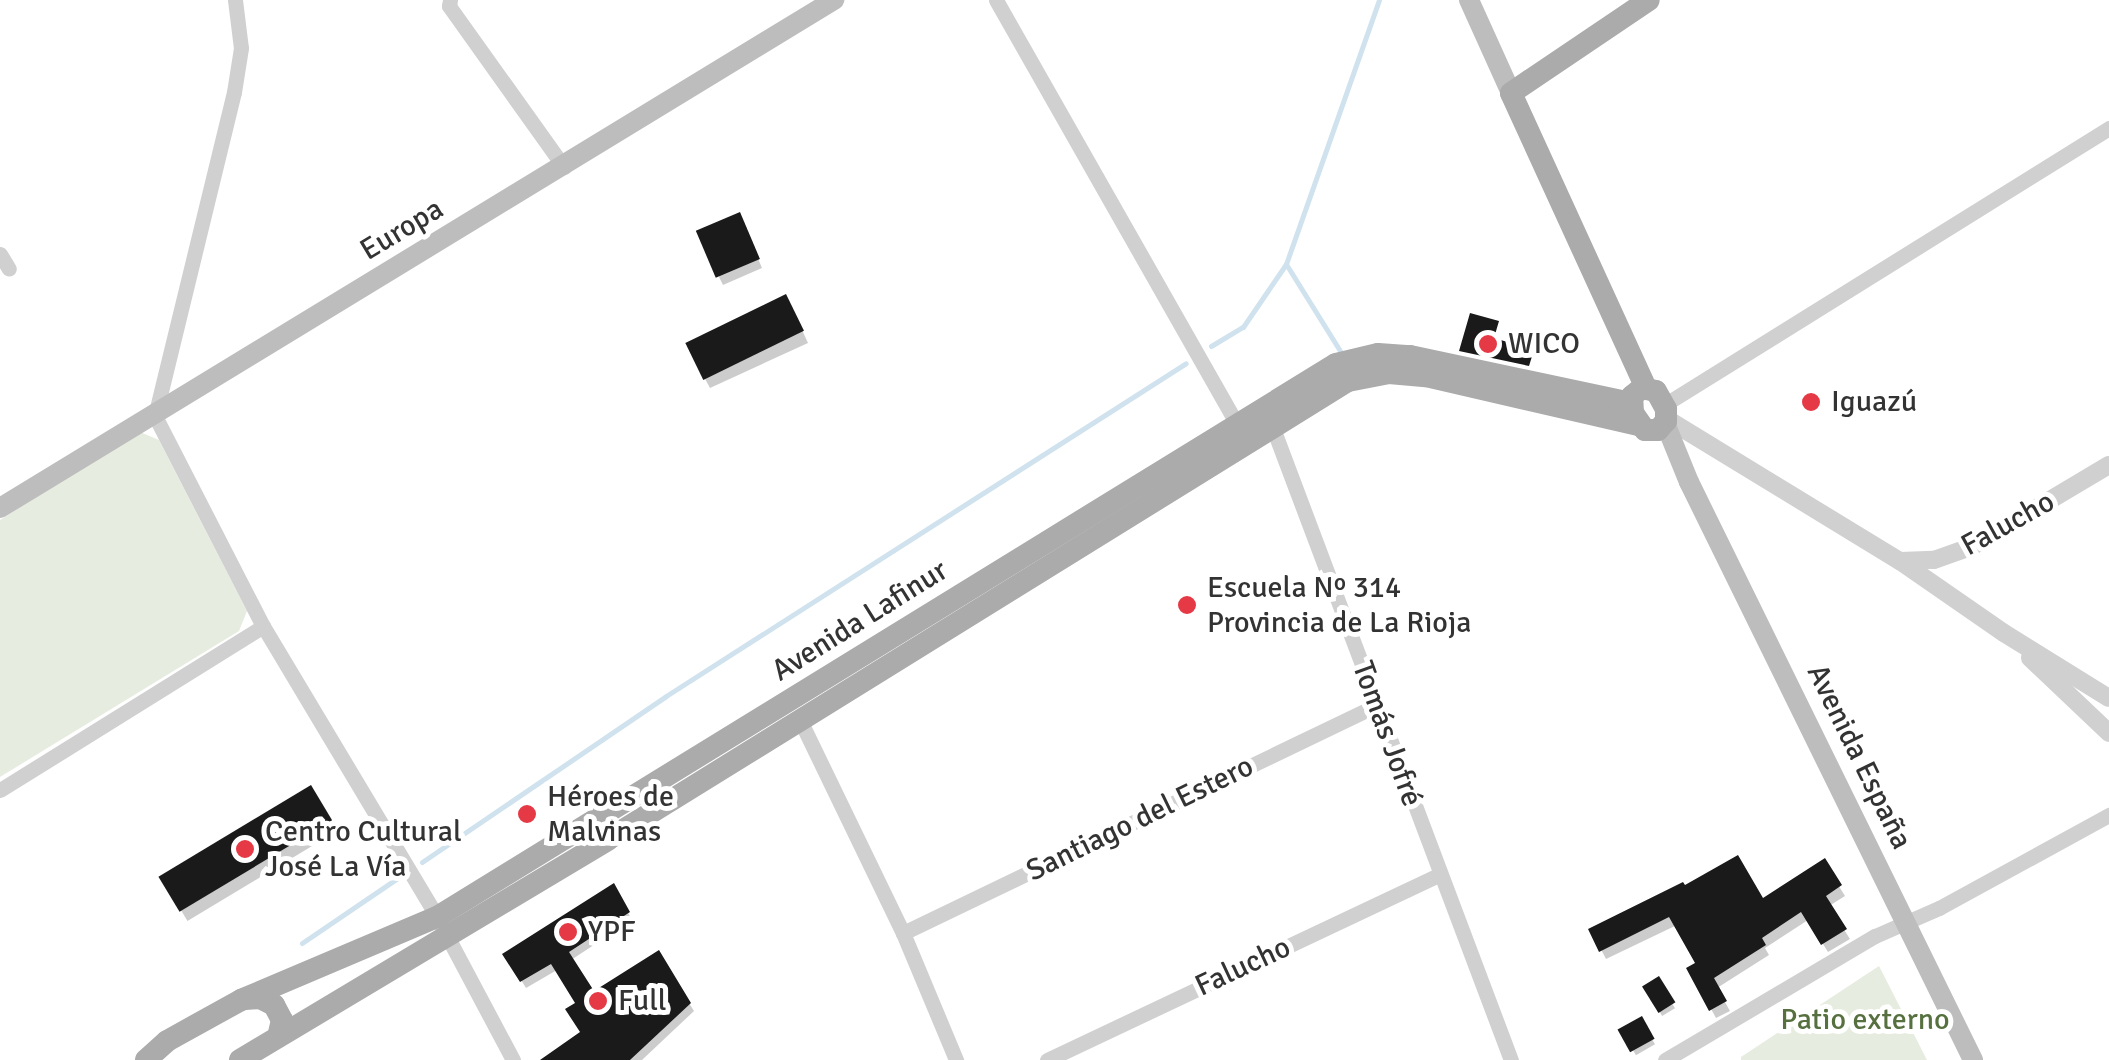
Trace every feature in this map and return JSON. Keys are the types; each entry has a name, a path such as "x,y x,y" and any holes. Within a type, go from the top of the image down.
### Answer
{"main road":[{"name":"Europa","path":"0,508 834,0"},
{"name":"Avenida España","path":"1469,0 1652,413 1690,482 1973,1060"},
{"path":"1511,93 1649,0"},
{"name":"Avenida Lafinur","path":"146,1060 180,1034 241,1000 442,926 800,720 1268,418 1348,381 1389,374 1426,376 1652,413"},
{"name":"Avenida Lafinur","path":"240,1060 442,926 1238,424 1268,418"},
{"path":"241,1000 256,997 274,1005 282,1020 278,1036"},
{"path":"164,1060 180,1034"}],"street":[{"path":"235,0 240,48 234,92 155,416 263,626 442,926 513,1060"},
{"path":"450,0 449,6 564,167"},
{"path":"996,0 1238,424"},
{"path":"2109,128 1652,413 1900,560 2004,633 2109,698"},
{"path":"0,254 9,269"},
{"name":"Tomás Jofré","path":"1268,418 1511,1060"},
{"name":"Falucho","path":"1900,560 1934,560 1974,546 2109,465"},
{"path":"0,790 263,626"},
{"path":"2004,633 2109,733"},
{"name":"Santiago del Estero","path":"903,933 1377,705"},
{"path":"800,720 903,933 956,1060"},
{"path":"1665,1060 1874,936 1906,923 2109,815"},
{"name":"Falucho","path":"1048,1060 1439,875"}],"green space":[{"path":"140,432 159,440 247,611 239,631 0,777 0,520"},
{"name":"Patio externo","path":"1879,966 1927,1060 1741,1060 1741,1057"}],"building":[{"path":"740,212 760,259 716,278 696,231"},
{"path":"786,294 804,331 703,380 685,343"},
{"name":"WICO","path":"1470,313 1499,321 1494,338 1534,350 1529,366 1459,351"},
{"name":"Centro Cultural José La Vía","path":"311,785 332,820 180,912 158,877"},
{"path":"1738,855 1763,898 1825,858 1842,885 1826,896 1847,929 1821,945 1801,912 1762,938 1766,945 1714,978 1727,1001 1709,1011 1686,968 1695,963 1669,917 1599,952 1588,929 1683,882 1685,885"},
{"path":"614,883 630,912 569,952 594,991 659,950 691,1003 630,1060 540,1060 580,1032 565,1009 575,1003 551,964 520,982 502,954"},
{"path":"1659,976 1675,1002 1658,1013 1642,987"},
{"path":"1642,1016 1655,1039 1630,1052 1618,1030"}],"waterway":[{"path":"1211,346 1243,327 1286,264 1379,0"},
{"path":"1286,264 1342,354"},
{"path":"422,862 666,696 1186,363"},
{"path":"302,943 396,879"}],"place":[{"name":"WICO","path":"1488,344"},
{"name":"Iguazú","path":"1811,402"},
{"name":"Escuela Nº 314 Provincia de La Rioja","path":"1187,605"},
{"name":"Héroes de Malvinas","path":"527,814"},
{"name":"Centro Cultural José La Vía","path":"245,849"},
{"name":"YPF","path":"568,932"},
{"name":"Full","path":"598,1001"}]}
